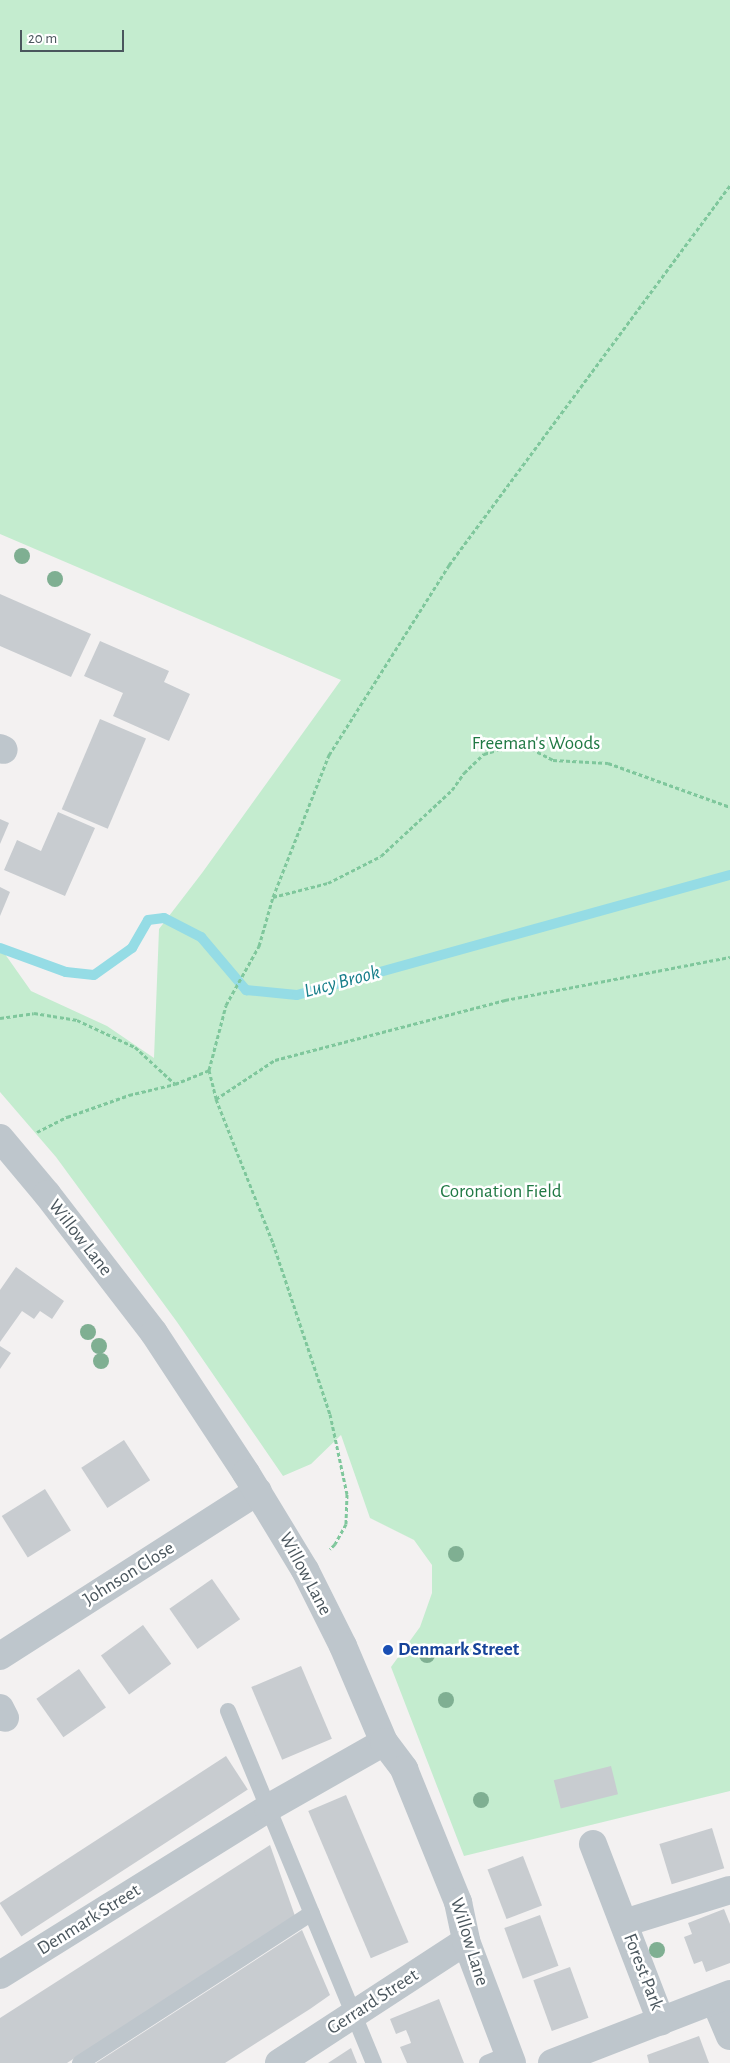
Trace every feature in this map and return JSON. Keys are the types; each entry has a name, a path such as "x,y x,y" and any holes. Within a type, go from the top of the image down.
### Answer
{"street":[{"name":"Willow Lane","path":"0,1138 154,1333 258,1492 305,1570 343,1646 384,1742 404,1769 458,1902 466,1941 503,2060"},
{"name":"Johnson Close","path":"0,1656 258,1492"},
{"name":"Denmark Street","path":"0,1975 268,1808 384,1742"},
{"name":"Forest Park","path":"593,1844 661,2021"},
{"name":"Forest Park","path":"624,1923 730,1890"},
{"name":"Gerrard Street","path":"279,2063 466,1941"},
{"name":"Forest Park","path":"552,2063 723,1998 730,2036"}],"lane":[{"path":"228,1711 374,2063"},
{"path":"80,2063 312,1913"}],"path":[{"path":"305,1570 335,1544 346,1524 347,1494 330,1414 273,1244 216,1099 208,1070 226,1006 260,946 273,897 329,755 449,565 730,185"},
{"path":"273,897 328,883 381,856 452,790 464,772 484,754 520,743 553,760 608,763 730,807"},
{"path":"216,1099 274,1060 505,1000 730,957"},
{"path":"0,1018 34,1013 77,1020 134,1047 175,1084"},
{"path":"33,1135 67,1117 129,1095 175,1084 208,1070"}],"green space":[{"path":"0,0 730,0 730,1791 464,1856 391,1667 420,1627 432,1593 432,1565 414,1540 370,1518 341,1435 311,1464 283,1476 177,1322 56,1157 0,1092 0,947 31,991 107,1026 154,1058 159,929 202,873 341,680 0,534"}],"building":[{"path":"0,594 91,634 71,677 0,646"},
{"path":"100,641 169,671 164,682 190,694 169,741 113,716 123,693 84,676"},
{"path":"100,719 146,739 108,829 62,809"},
{"path":"58,812 95,828 65,896 4,870 17,840 41,851"},
{"path":"0,819 9,823 0,844"},
{"path":"0,887 10,892 0,916"},
{"path":"16,1267 64,1301 52,1319 40,1311 34,1319 22,1311 0,1342 0,1290"},
{"path":"0,1346 11,1353 0,1369"},
{"path":"124,1440 150,1480 107,1508 81,1468"},
{"path":"45,1489 71,1531 28,1558 2,1516"},
{"path":"212,1579 240,1619 198,1649 169,1609"},
{"path":"143,1625 171,1664 129,1694 101,1656"},
{"path":"301,1666 332,1739 282,1760 251,1687"},
{"path":"79,1669 106,1708 63,1737 36,1699"},
{"path":"226,1756 248,1790 21,1937 0,1903"},
{"path":"611,1766 618,1794 561,1808 554,1780"},
{"path":"346,1795 409,1942 371,1958 308,1811"},
{"path":"712,1828 724,1868 672,1884 659,1844"},
{"path":"270,1845 295,1916 67,2063 0,2063 0,2018"},
{"path":"523,1856 542,1905 507,1919 488,1870"},
{"path":"724,1909 730,1924 730,1963 706,1972 702,1961 694,1964 684,1937 692,1934 688,1923"},
{"path":"540,1915 558,1966 523,1979 504,1928"},
{"path":"302,1930 330,1995 310,2009 225,2063 96,2063"},
{"path":"570,1967 588,2018 552,2031 533,1980"},
{"path":"439,1999 464,2063 407,2063 400,2047 411,2043 409,2037 406,2030 396,2034 390,2019"},
{"path":"699,2036 709,2063 649,2063 647,2055"},
{"path":"351,2048 357,2063 328,2063"}],"waterway":[{"name":"Lucy Brook","path":"0,948 66,972 94,975 132,948 148,920 164,918 201,937 246,990 297,995 730,875"}],"place":[{"name":"Denmark Street","path":"388,1650"}],"park label":[{"name":"Freeman's Woods","path":"536,744"},
{"name":"Coronation Field","path":"501,1192"}]}
